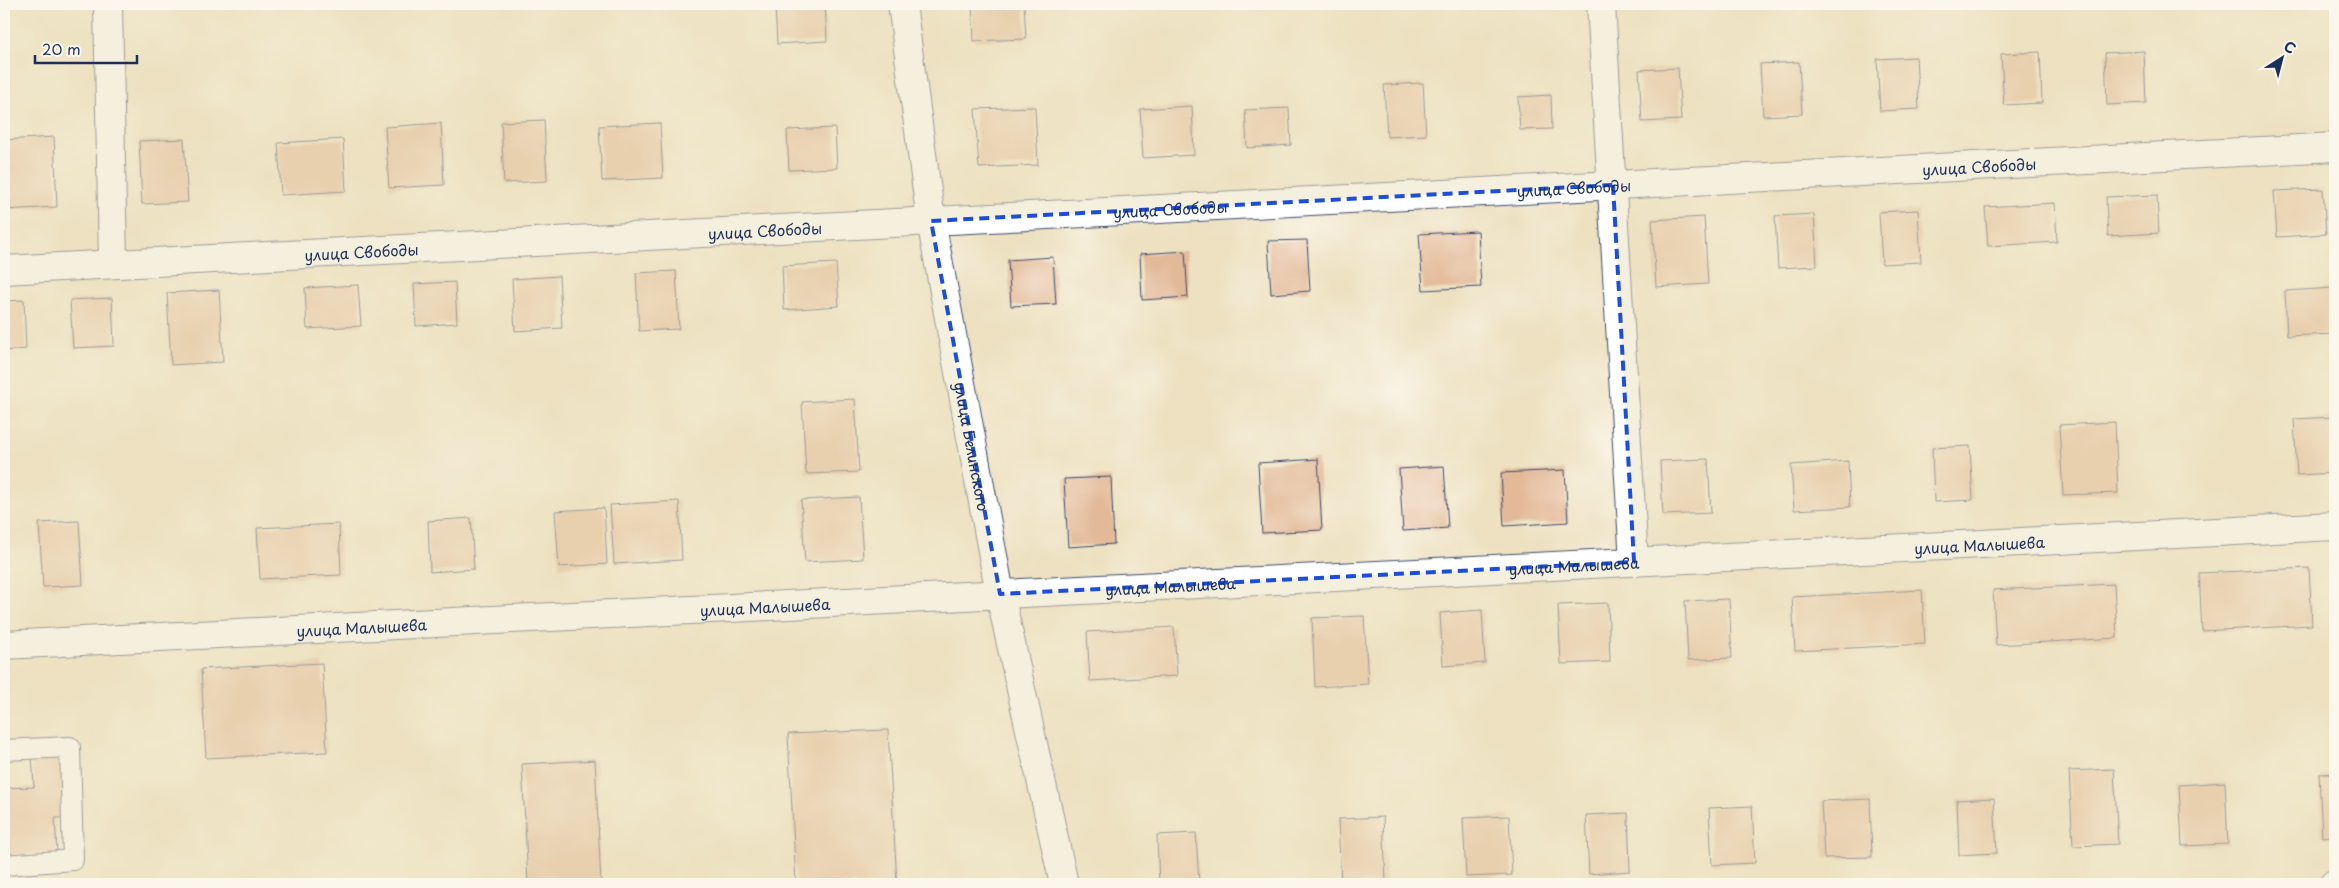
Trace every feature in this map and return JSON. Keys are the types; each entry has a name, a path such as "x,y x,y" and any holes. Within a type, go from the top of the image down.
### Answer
{"street":[{"path":"108,4 113,263"},
{"name":"улица Белинского","path":"902,4 931,221 1000,594 1064,884"},
{"path":"1601,4 1634,562"},
{"name":"улица Свободы","path":"4,270 2335,147"},
{"name":"улица Малышева","path":"4,645 2335,526"}],"lane":[{"path":"4,750 70,747 73,860 4,865"}],"highlighted area":[{"path":"1613,185 1634,562 1000,594 931,221"}],"building":[{"path":"775,4 825,4 827,41 777,44"},
{"path":"972,4 1024,4 1026,39 974,41"},
{"path":"2144,51 2146,103 2107,105 2105,53"},
{"path":"2040,52 2042,103 2004,105 2001,54"},
{"path":"1916,57 1919,109 1880,111 1877,59"},
{"path":"1799,62 1802,114 1763,116 1760,64"},
{"path":"1678,68 1681,120 1642,122 1639,70"},
{"path":"1423,83 1426,135 1387,137 1384,85"},
{"path":"1551,95 1552,129 1520,130 1518,97"},
{"path":"1192,106 1194,155 1143,158 1140,109"},
{"path":"1035,107 1038,165 979,168 975,109"},
{"path":"1289,108 1291,145 1247,148 1245,110"},
{"path":"544,120 547,181 504,183 501,122"},
{"path":"441,123 444,185 389,188 385,127"},
{"path":"660,123 663,178 602,181 599,126"},
{"path":"835,128 837,168 789,170 787,130"},
{"path":"54,137 57,207 4,210 4,140"},
{"path":"184,139 188,202 142,204 139,141"},
{"path":"343,139 346,191 281,195 278,143"},
{"path":"2323,189 2326,234 2277,237 2274,191"},
{"path":"2157,195 2159,233 2108,236 2106,197"},
{"path":"2055,203 2057,242 1988,246 1985,207"},
{"path":"1918,210 1921,262 1882,264 1879,212"},
{"path":"1814,214 1817,266 1778,268 1775,216"},
{"path":"1704,217 1708,284 1656,287 1652,220"},
{"path":"1478,231 1481,287 1423,290 1419,234"},
{"path":"1307,240 1310,291 1271,294 1268,241"},
{"path":"1185,251 1188,297 1142,300 1140,254"},
{"path":"1053,257 1056,304 1011,306 1008,260"},
{"path":"836,263 839,306 784,310 782,266"},
{"path":"676,271 679,329 639,331 636,273"},
{"path":"559,276 562,328 515,331 512,279"},
{"path":"455,282 457,323 416,326 414,284"},
{"path":"358,285 361,326 307,329 305,288"},
{"path":"2334,288 2335,334 2287,336 2285,291"},
{"path":"219,290 223,362 171,365 167,293"},
{"path":"112,298 114,346 73,348 70,300"},
{"path":"24,300 26,349 4,351 4,301"},
{"path":"855,399 859,472 806,474 802,402"},
{"path":"2335,417 2335,473 2297,475 2294,419"},
{"path":"2115,422 2118,493 2063,495 2059,425"},
{"path":"1970,446 1973,500 1934,502 1932,448"},
{"path":"1318,459 1322,530 1262,533 1258,463"},
{"path":"1708,459 1711,513 1663,515 1660,461"},
{"path":"1848,461 1850,507 1794,510 1791,465"},
{"path":"1444,466 1448,528 1403,531 1399,469"},
{"path":"1565,470 1568,522 1504,526 1501,473"},
{"path":"1111,477 1114,544 1068,547 1064,479"},
{"path":"859,497 863,559 805,562 801,500"},
{"path":"679,501 682,560 614,564 610,505"},
{"path":"604,508 607,564 559,567 555,511"},
{"path":"471,518 474,569 430,572 428,521"},
{"path":"79,521 83,585 43,587 39,523"},
{"path":"339,524 341,575 260,579 257,528"},
{"path":"2309,568 2312,625 2202,631 2199,573"},
{"path":"2114,584 2117,638 1996,645 1993,590"},
{"path":"1922,590 1925,644 1795,651 1792,597"},
{"path":"1729,599 1732,658 1688,660 1685,601"},
{"path":"1608,603 1610,662 1561,664 1558,605"},
{"path":"1482,610 1485,663 1443,666 1440,613"},
{"path":"1364,616 1368,684 1315,687 1312,618"},
{"path":"1174,627 1177,676 1090,681 1087,632"},
{"path":"322,663 327,752 206,758 201,669"},
{"path":"888,730 897,884 796,884 788,734"},
{"path":"65,753 69,818 55,818 57,852 4,855 4,788 34,787 32,755"},
{"path":"595,760 601,884 528,884 522,764"},
{"path":"2114,769 2118,844 2073,846 2069,771"},
{"path":"2335,773 2335,836 2322,837 2319,774"},
{"path":"2225,782 2228,844 2182,846 2179,785"},
{"path":"1994,798 1997,853 1959,855 1957,800"},
{"path":"1870,799 1872,857 1824,858 1821,801"},
{"path":"1752,806 1755,863 1712,865 1709,808"},
{"path":"1628,813 1630,871 1589,874 1586,815"},
{"path":"1509,816 1512,875 1466,877 1463,818"},
{"path":"1383,817 1386,882 1341,884 1338,819"},
{"path":"1196,833 1199,884 1159,884 1157,835"}]}
